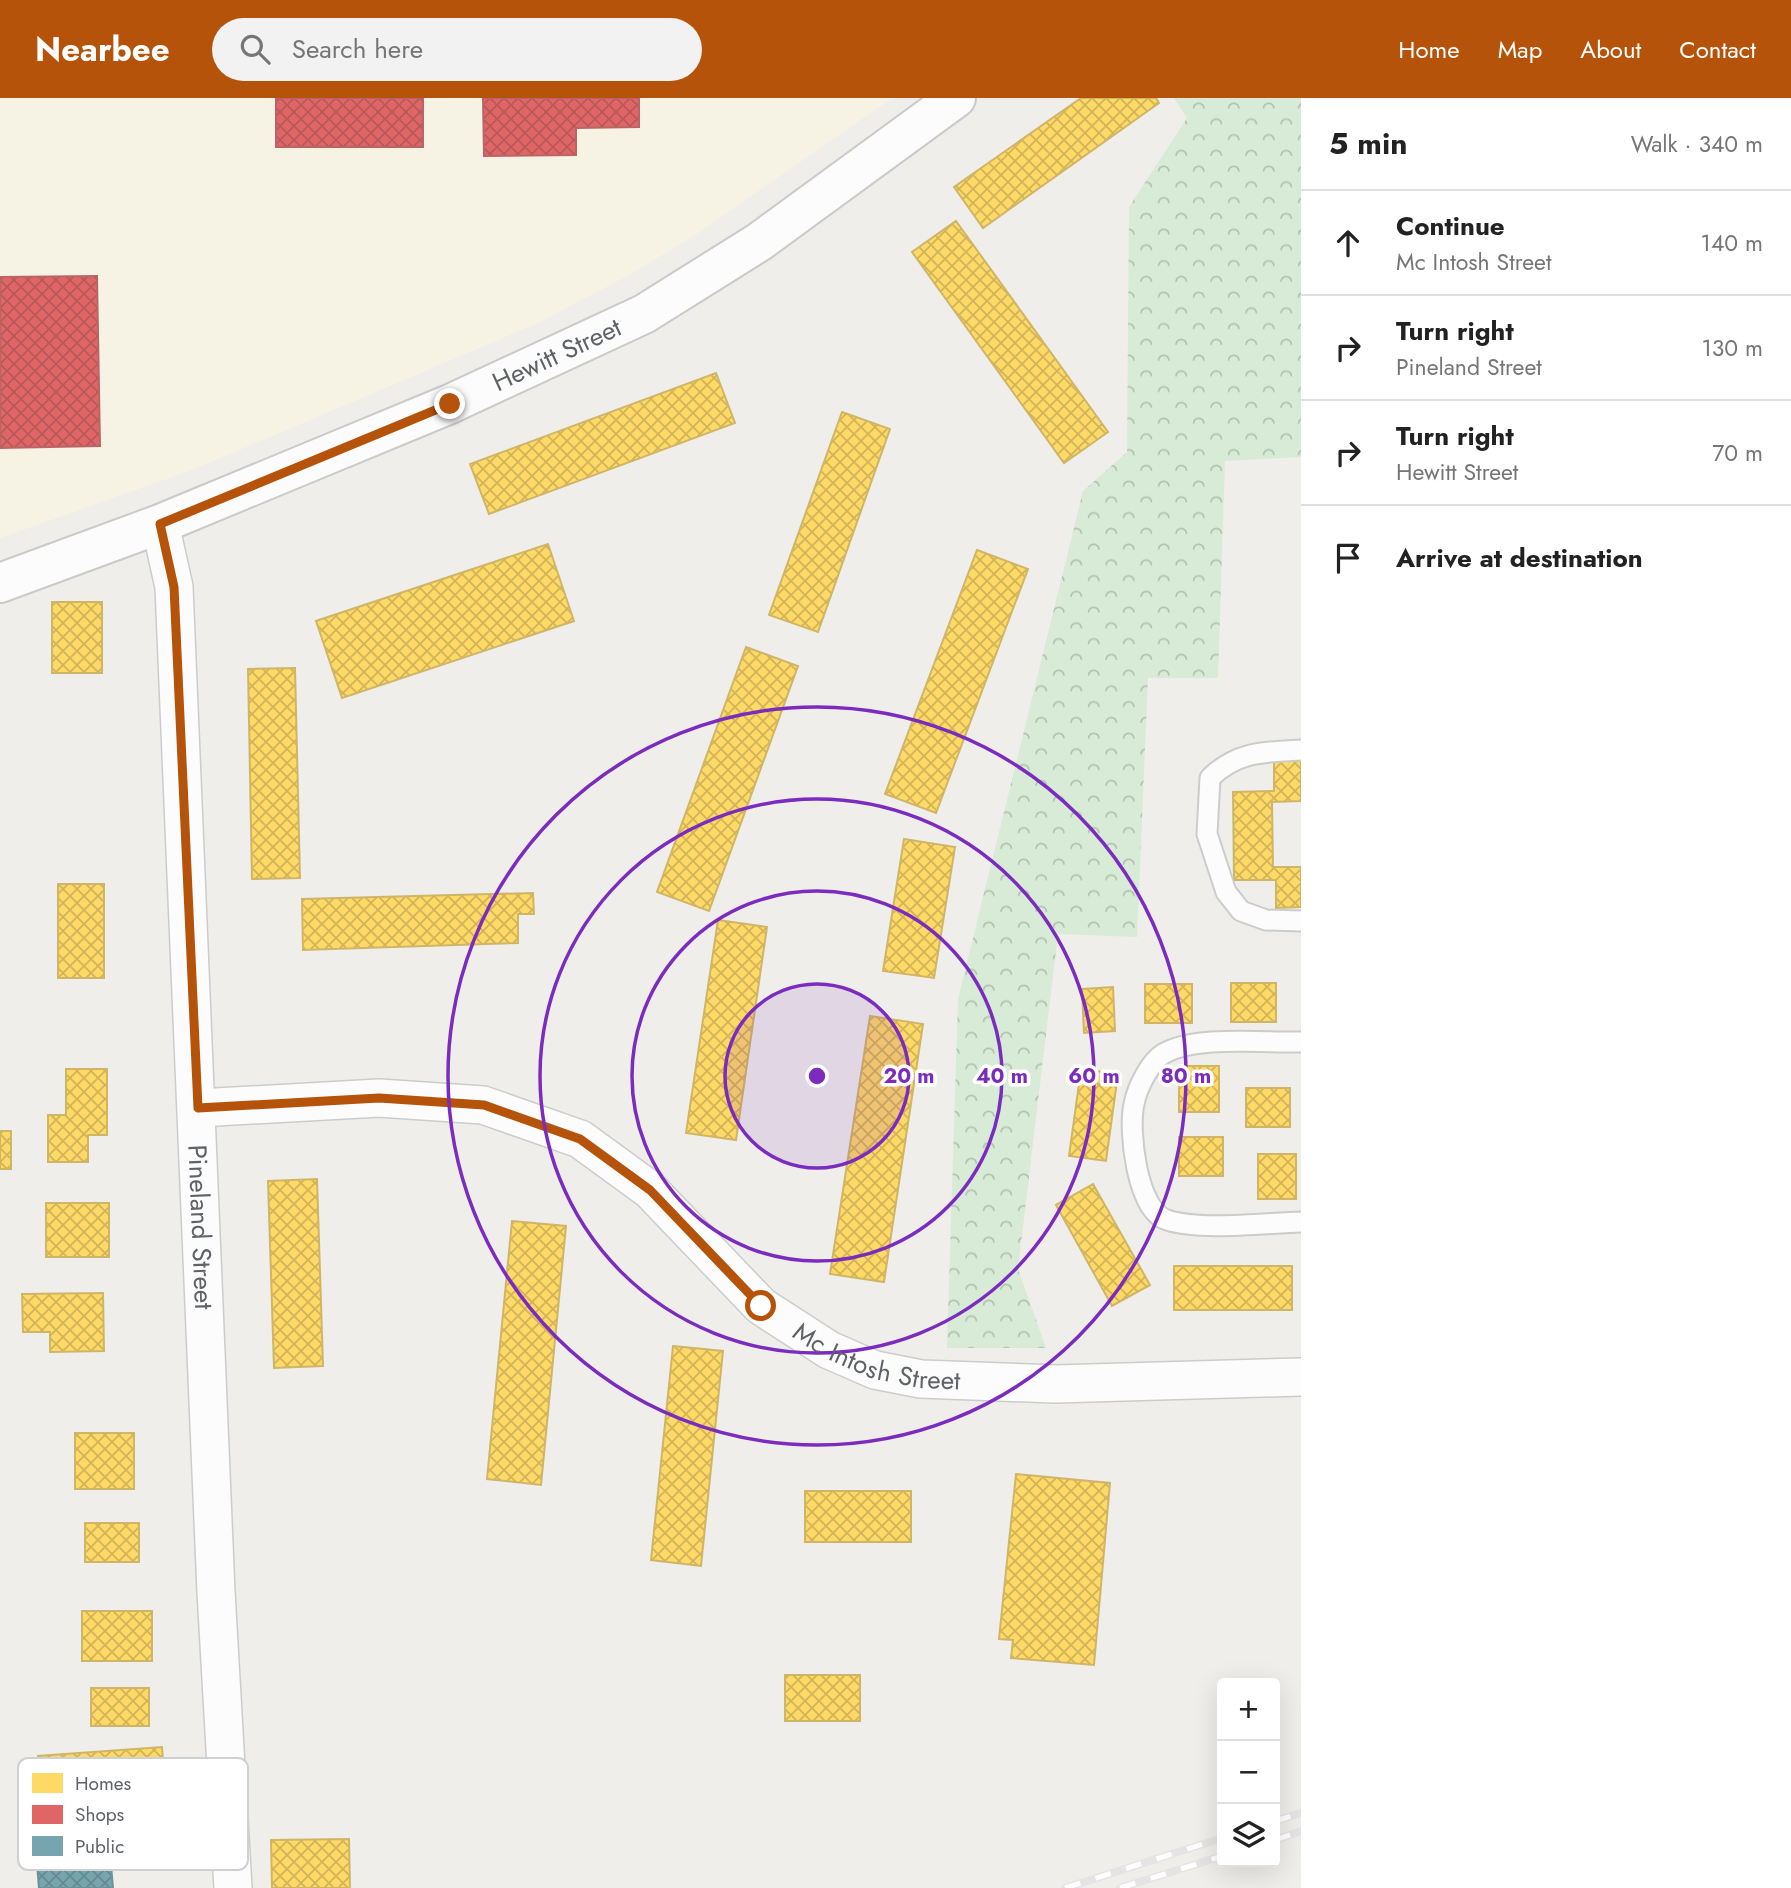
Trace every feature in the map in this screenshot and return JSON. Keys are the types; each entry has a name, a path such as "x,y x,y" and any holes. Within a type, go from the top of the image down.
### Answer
{"street":[{"name":"Hewitt Street","path":"0,583 160,524 450,404 644,314 759,242 956,98"},
{"name":"Pineland Street","path":"160,524 174,587 198,1108 215,1592 225,1758"},
{"name":"Mc Intosh Street","path":"198,1108 379,1098 484,1105 580,1139 650,1190 761,1306 829,1350 875,1370 921,1379 1042,1384 1301,1377"},
{"name":"Pineland Street","path":"232,1870 233,1888"}],"lane":[{"path":"1301,750 1248,754 1221,768 1210,779 1207,834 1226,892 1241,911 1266,920 1301,921"},
{"path":"1301,1042 1186,1045 1161,1055 1147,1072 1133,1104 1136,1172 1148,1206 1166,1220 1213,1224 1301,1222"}],"shaded area":[{"path":"0,98 892,98 695,235 629,275 538,323 192,470 0,538"}],"green space":[{"path":"1174,98 1301,98 1301,457 1225,461 1218,678 1148,678 1137,937 1058,934 1018,1269 1046,1348 947,1348 958,999 1083,491 1127,452 1129,207 1187,118"}],"building: Homes":[{"path":"1081,98 1156,98 1159,103 983,228 954,187"},
{"path":"956,221 1108,432 1064,463 912,252"},
{"path":"716,373 735,423 489,514 470,464"},
{"path":"842,412 890,429 818,632 769,615"},
{"path":"548,544 574,621 342,698 316,621"},
{"path":"977,550 1028,569 936,813 885,794"},
{"path":"52,602 102,602 102,673 52,673"},
{"path":"746,647 798,666 709,911 657,892"},
{"path":"295,668 300,878 252,879 248,669"},
{"path":"1301,760 1301,801 1272,802 1273,867 1301,867 1301,907 1276,908 1276,880 1234,880 1233,792 1274,791 1274,761"},
{"path":"904,839 955,847 934,978 883,971"},
{"path":"58,884 104,884 104,978 58,978"},
{"path":"533,893 534,914 518,914 518,943 303,950 302,899"},
{"path":"718,920 767,927 736,1140 686,1133"},
{"path":"1231,983 1276,983 1276,1022 1231,1022"},
{"path":"1145,984 1192,984 1192,1023 1145,1023"},
{"path":"1113,987 1115,1031 1084,1033 1082,989"},
{"path":"870,1016 923,1024 884,1282 830,1274"},
{"path":"1179,1066 1219,1066 1219,1112 1179,1112"},
{"path":"66,1069 107,1069 107,1135 88,1135 88,1162 48,1162 48,1115 66,1115"},
{"path":"1081,1069 1118,1074 1106,1161 1069,1156"},
{"path":"1246,1088 1290,1088 1290,1127 1246,1127"},
{"path":"0,1131 11,1131 11,1169 0,1169"},
{"path":"1179,1137 1223,1137 1223,1176 1179,1176"},
{"path":"1258,1154 1296,1154 1296,1199 1258,1199"},
{"path":"317,1179 323,1366 274,1368 268,1181"},
{"path":"1093,1184 1150,1285 1112,1306 1056,1205"},
{"path":"46,1203 109,1203 109,1257 46,1257"},
{"path":"512,1221 566,1226 541,1485 487,1479"},
{"path":"1174,1266 1292,1266 1292,1310 1174,1310"},
{"path":"103,1293 104,1351 50,1352 50,1332 23,1332 22,1294"},
{"path":"673,1346 723,1351 701,1566 651,1560"},
{"path":"75,1433 134,1433 134,1489 75,1489"},
{"path":"1016,1474 1110,1483 1094,1665 1011,1658 1013,1640 999,1639"},
{"path":"805,1491 911,1491 911,1542 805,1542"},
{"path":"85,1523 139,1523 139,1562 85,1562"},
{"path":"82,1611 152,1611 152,1661 82,1661"},
{"path":"785,1675 860,1675 860,1721 785,1721"},
{"path":"91,1688 149,1688 149,1726 91,1726"},
{"path":"162,1747 163,1758 38,1758"},
{"path":"349,1839 350,1888 272,1888 271,1840"}],"building: Shops":[{"path":"276,98 423,98 423,147 276,147"},
{"path":"483,98 639,98 639,127 576,128 576,155 484,156"},
{"path":"97,276 100,446 0,448 0,277"}],"building: Public":[{"path":"38,1870 111,1870 113,1888 39,1888"}],"railway":[{"path":"1280,1819 1301,1813"},
{"path":"1280,1838 1301,1831"},
{"path":"1065,1888 1217,1840"},
{"path":"1120,1888 1217,1858"}],"route":[{"path":"450,404 160,524 174,587 198,1108 379,1098 484,1105 580,1139 650,1190 761,1306"}]}
